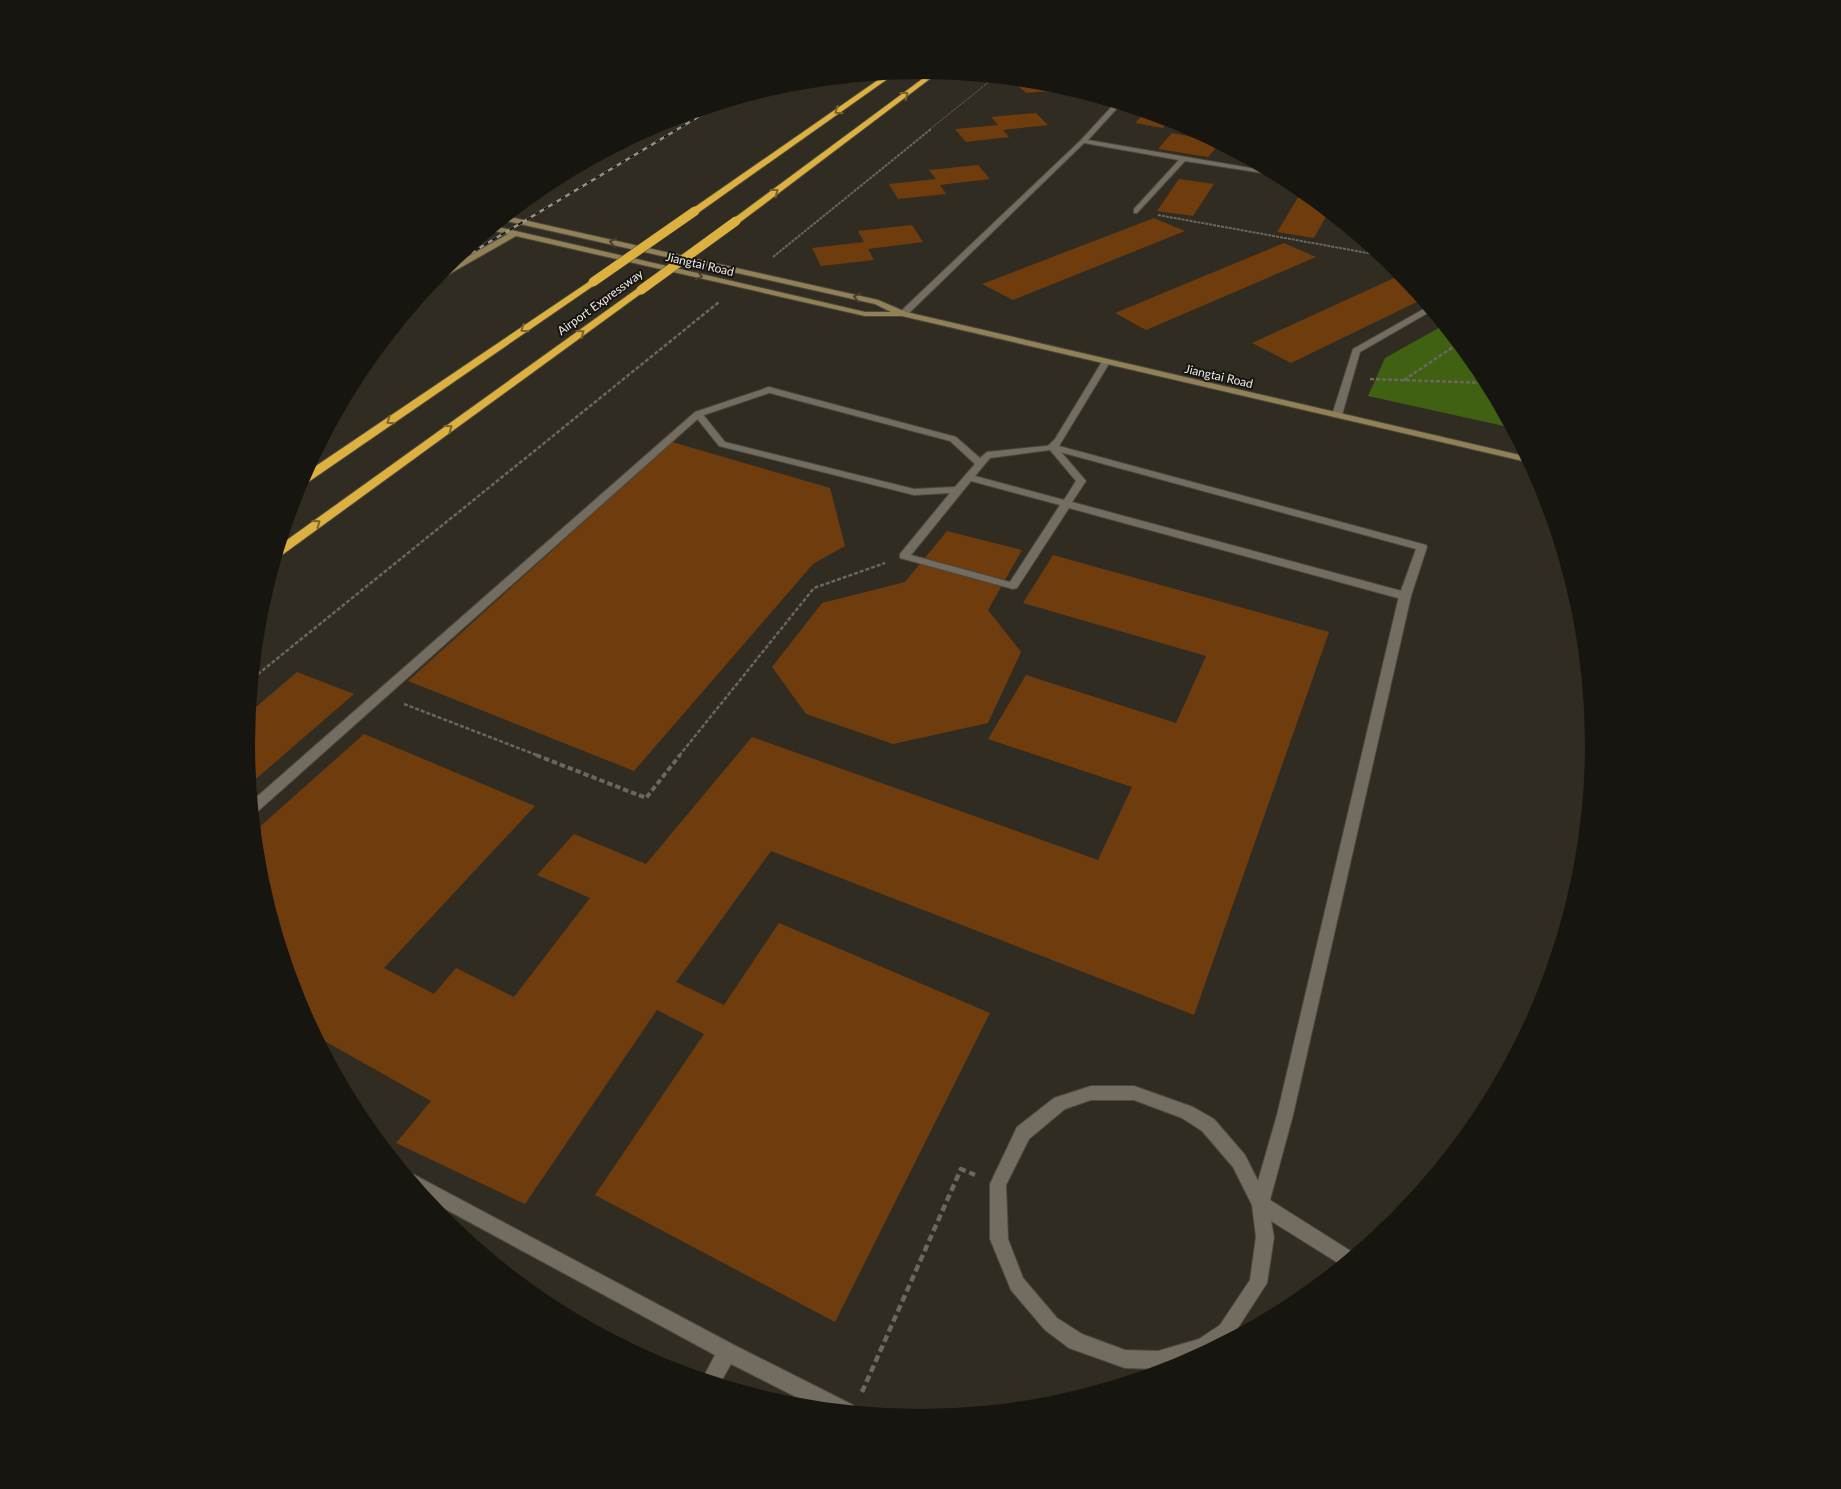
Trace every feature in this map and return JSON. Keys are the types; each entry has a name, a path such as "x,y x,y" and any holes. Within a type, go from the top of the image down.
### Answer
{"highway":[{"name":"Airport Expressway","path":"285,547 736,221 926,79"},
{"name":"Airport Expressway","path":"312,474 593,282 883,80"}],"main road":[{"name":"Jiangtai Road","path":"511,220 878,302 903,314 1234,393 1522,458"},
{"name":"Jiangtai Road","path":"499,230 865,314 903,314"},
{"path":"459,265 515,233"}],"street":[{"path":"903,314 1083,141 1114,108"},
{"path":"1083,141 1258,171"},
{"path":"1137,211 1184,158"},
{"path":"1337,415 1356,351 1425,311"},
{"path":"1052,447 1059,441 1106,362"},
{"path":"257,803 698,414 769,390 954,439 980,463"},
{"path":"698,414 722,444 914,492 958,490"},
{"path":"1052,447 1081,481 1014,586 904,556 987,455 1052,447 1422,547 1405,596 1285,1115 1260,1204"},
{"path":"968,477 1405,596"},
{"path":"1194,1351 1158,1360 1125,1359 1076,1341 1051,1324 1018,1284 999,1239 998,1184 1023,1133 1060,1103 1091,1093 1134,1093 1187,1112 1208,1126 1240,1161 1260,1204 1265,1237 1258,1283 1226,1331 1214,1343"},
{"path":"426,1189 727,1352 831,1404"},
{"path":"1260,1204 1345,1257"},
{"path":"713,1377 727,1352"}],"path":[{"path":"753,274 989,82"},
{"path":"1137,211 1369,253"},
{"path":"259,673 738,286"},
{"path":"1402,381 1454,346"},
{"path":"1350,375 1380,380 1479,383"},
{"path":"378,695 646,798 814,588 904,556"},
{"path":"861,1394 961,1169 998,1184"}],"green space":[{"path":"1439,328 1474,375 1505,426 1368,396 1385,358"}],"building":[{"path":"1018,86 1047,91 1026,93"},
{"path":"1036,113 1048,125 1003,130 1009,137 966,142 955,129 998,125 991,117"},
{"path":"1141,117 1165,125 1163,128 1135,123"},
{"path":"1172,133 1192,137 1216,148 1208,157 1158,149"},
{"path":"978,165 990,179 940,185 946,194 898,199 889,184 936,179 929,170"},
{"path":"1179,179 1214,184 1193,216 1157,211"},
{"path":"1298,197 1326,216 1314,238 1277,232"},
{"path":"1154,218 1185,231 1013,300 982,284"},
{"path":"912,225 923,242 868,249 874,260 821,266 812,248 864,242 858,231"},
{"path":"1284,243 1316,257 1146,330 1115,313"},
{"path":"1395,278 1417,302 1291,363 1252,343"},
{"path":"672,442 830,488 845,546 813,564 634,771 408,681"},
{"path":"947,531 1022,550 988,610 1021,652 988,723 893,744 806,714 772,667 822,603 905,582"},
{"path":"1053,555 1329,632 1194,1015 771,851 676,982 724,1005 779,923 990,1013 835,1322 595,1195 704,1034 657,1010 525,1204 396,1143 431,1101 324,1041 305,999 277,917 260,827 364,734 535,806 384,968 434,994 456,968 514,997 590,898 537,875 574,834 646,864 752,737 1098,860 1132,787 988,739 1026,675 1176,723 1206,656 1023,603"},
{"path":"297,672 354,694 256,779 256,707"}],"railway":[{"path":"475,251 697,118"}]}
